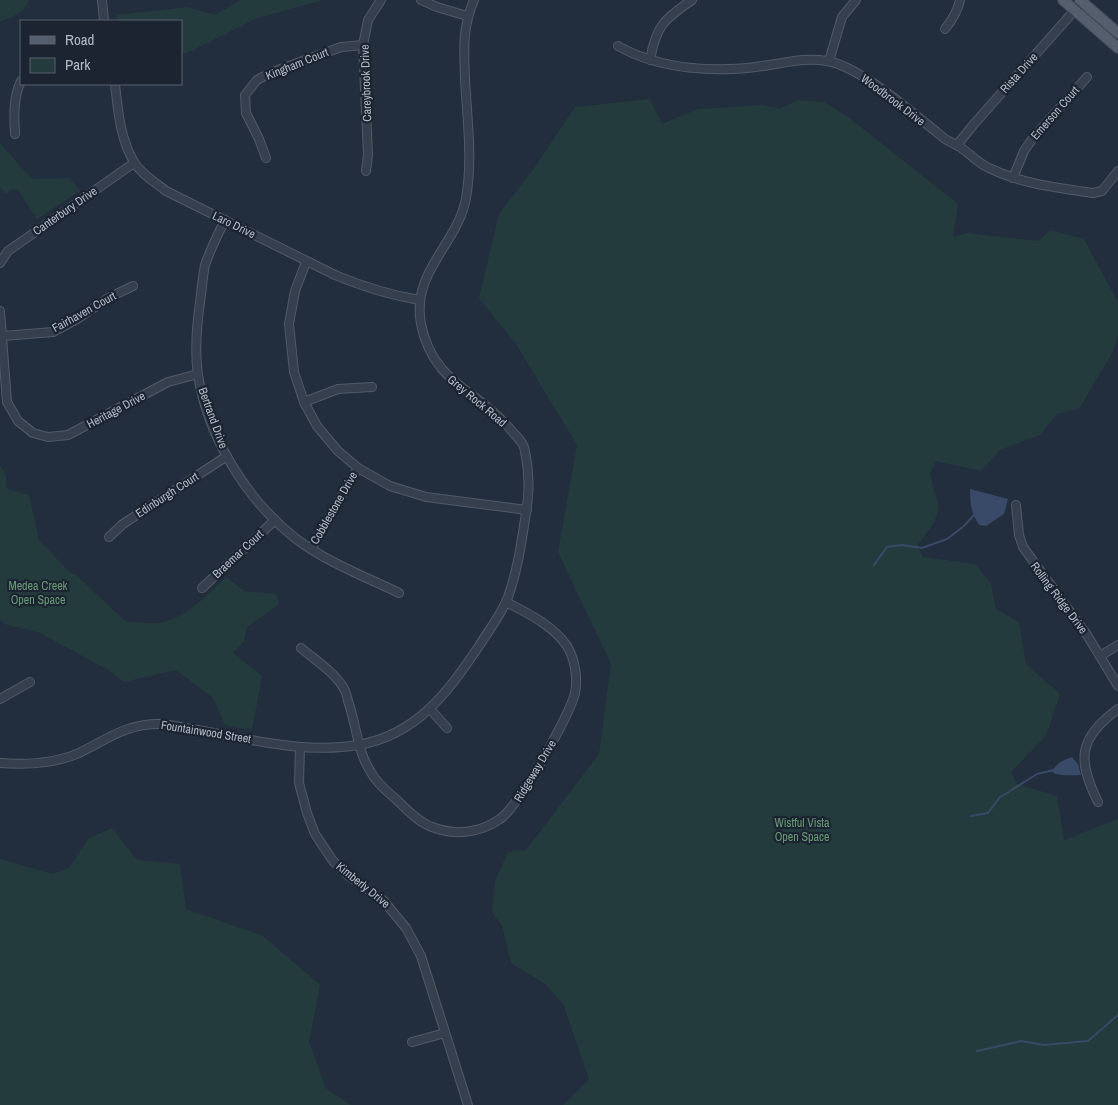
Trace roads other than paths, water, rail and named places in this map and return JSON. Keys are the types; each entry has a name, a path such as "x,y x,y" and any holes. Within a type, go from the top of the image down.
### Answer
{"main road":[{"path":"1064,0 1118,48"},
{"path":"1081,1 1118,33"}],"street":[{"path":"102,0 104,20"},
{"name":"Careybrook Drive","path":"366,171 368,155 367,98 363,45 368,20 381,0"},
{"path":"421,0 437,8 467,16"},
{"name":"Grey Rock Road","path":"360,745 385,737 399,730 430,709 456,681 506,602 517,570 527,510 530,478 523,445 501,418 442,371 432,356 424,337 420,320 420,300 428,271 450,237 466,201 469,166 463,41 467,16 474,0"},
{"path":"650,60 653,41 662,25 668,17 692,0"},
{"path":"829,61 842,17 856,0"},
{"path":"945,29 954,18 960,0"},
{"name":"Rista Drive","path":"957,145 1081,1"},
{"name":"Kingham Court","path":"266,158 246,113 245,95 257,80 341,47 363,45"},
{"name":"Woodbrook Drive","path":"618,46 630,53 650,60 688,68 730,70 802,59 829,61 854,72 872,83 946,141 957,145 988,168 1013,178 1030,184 1093,194 1102,191 1118,171"},
{"name":"Emerson Court","path":"1013,178 1024,151 1033,138 1087,77"},
{"path":"15,134 14,108 20,83"},
{"name":"Laro Drive","path":"115,85 123,136 134,163 166,191 306,262 364,287 392,296 420,300"},
{"name":"Canterbury Drive","path":"0,262 8,251 134,163"},
{"name":"Bertrand Drive","path":"225,220 205,265 197,323 198,374 217,435 227,456 247,487 274,520 311,549 399,593"},
{"path":"306,262 295,291 289,324 294,372 304,402 317,426 332,445 358,468 390,486 426,497 527,510"},
{"name":"Fairhaven Court","path":"3,336 53,332 110,297 133,286"},
{"path":"0,311 3,336"},
{"name":"Heritage Drive","path":"3,336 7,402 18,422 33,433 48,437 68,435 168,382 198,374"},
{"path":"304,402 338,389 372,387"},
{"name":"Edinburgh Court","path":"109,537 123,524 227,456"},
{"name":"Cobblestone Drive","path":"311,549 358,468"},
{"name":"Rolling Ridge Drive","path":"1016,505 1019,535 1023,547 1087,635 1118,686"},
{"name":"Braemar Court","path":"202,588 274,520"},
{"name":"Ridgeway Drive","path":"301,648 344,688 354,716 360,745 368,768 375,780 413,814 431,827 454,832 475,832 501,819 514,805 568,715 575,692 575,668 567,646 544,624 506,602"},
{"path":"1100,656 1118,645"},
{"path":"0,700 30,682"},
{"path":"430,709 447,728"},
{"path":"1098,802 1086,775 1084,752 1100,723 1118,709"},
{"name":"Fountainwood Street","path":"0,763 22,765 58,760 78,754 119,732 137,726 154,725 170,726 300,748 324,749 360,745"},
{"name":"Kimberly Drive","path":"300,748 299,783 315,834 333,861 350,877 383,900 406,928 422,956 468,1105"},
{"path":"412,1042 445,1033"}],"water":[{"path":"970,489 1008,499 1004,514 986,526 979,525 971,507"},
{"path":"1072,757 1078,764 1081,775 1058,775 1052,771 1060,762"}],"waterway":[{"path":"874,565 887,547 902,545 922,548 947,539 964,526 974,515"},
{"path":"971,816 988,813 1000,797 1037,774 1054,770"},
{"path":"977,1051 1021,1041 1044,1045 1088,1041 1118,1015"}],"park label":[{"name":"Medea Creek Open Space","path":"38,593"},
{"name":"Wistful Vista Open Space","path":"802,830"}]}
